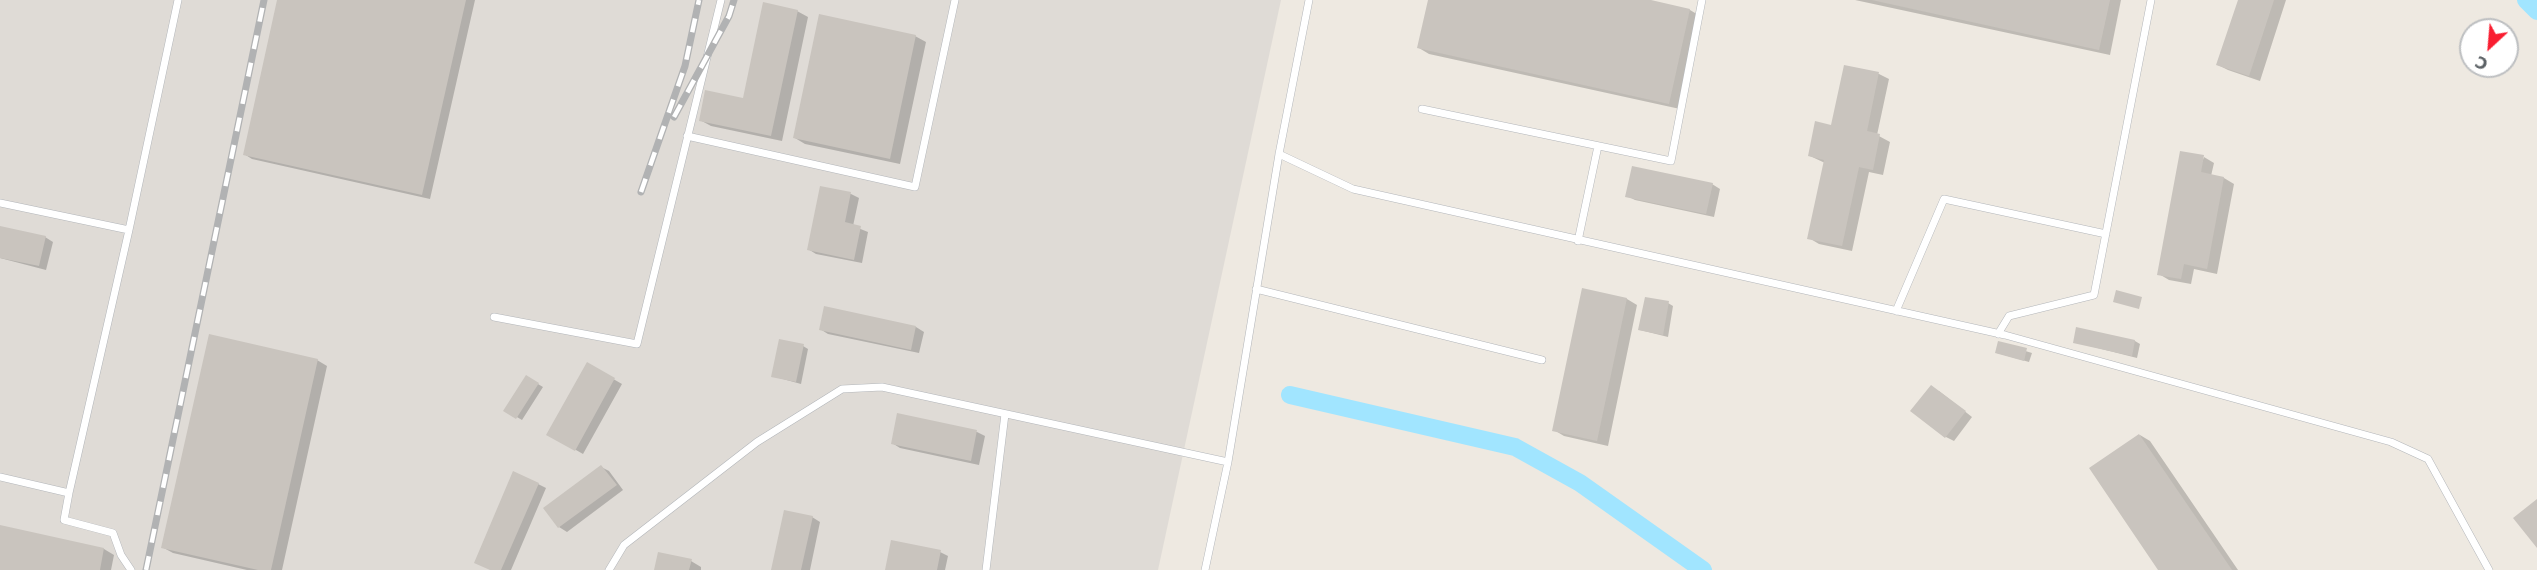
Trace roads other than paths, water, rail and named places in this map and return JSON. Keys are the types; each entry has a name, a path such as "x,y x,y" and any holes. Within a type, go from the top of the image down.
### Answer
{"lane":[{"path":"130,570 121,555 113,533 64,520 178,0"},
{"path":"494,317 637,344 721,0"},
{"path":"687,136 915,187 956,0"},
{"path":"1205,570 1228,462 1256,289 1309,0"},
{"path":"1422,109 1671,161 1702,0"},
{"path":"1998,334 2009,316 2094,295 2151,0"},
{"path":"1578,241 1598,146"},
{"path":"1280,154 1353,189 1998,334 2391,442 2428,459 2489,570"},
{"path":"1896,311 1944,199 2106,234"},
{"path":"0,203 129,230"},
{"path":"1256,289 1542,360"},
{"path":"609,570 624,545 757,442 842,389 882,387 1228,462"},
{"path":"986,570 1005,414"},
{"path":"0,477 69,493"}],"waterway":[{"path":"2526,0 2537,11"},
{"path":"1290,395 1515,447 1580,483 1703,570"}],"railway":[{"path":"146,570 264,0"},
{"path":"641,192 685,66 699,0"},
{"path":"674,117 729,16 734,0"}]}
